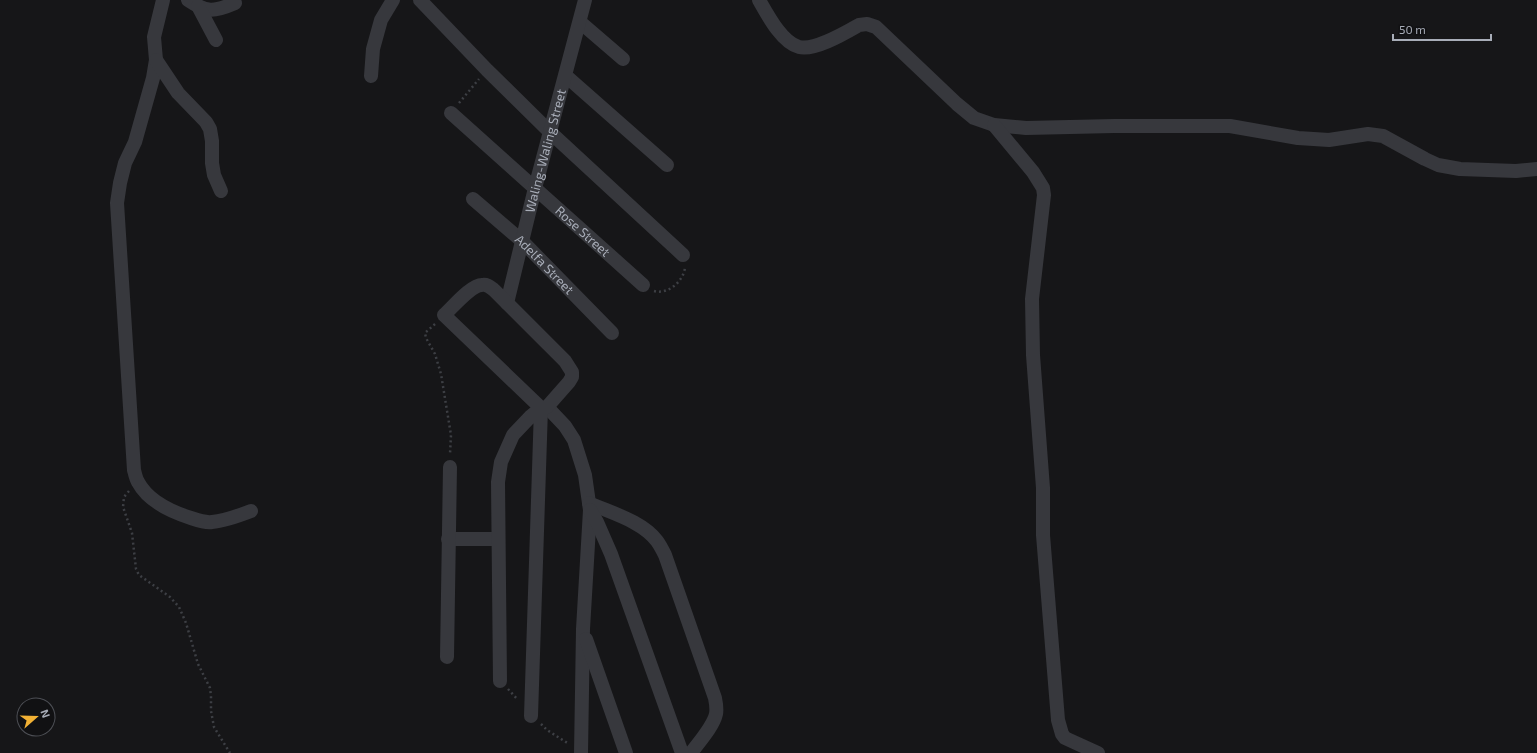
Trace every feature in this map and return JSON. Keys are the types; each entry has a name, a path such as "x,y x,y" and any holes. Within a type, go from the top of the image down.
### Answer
{"street":[{"path":"163,0 154,37 156,60 149,94 135,142 124,163 117,203 132,459 138,482 156,502 177,514 211,523 251,511"},
{"path":"371,76 373,49 381,20 393,0"},
{"path":"420,0 486,70 551,133 683,255"},
{"name":"Waling-Waling Street","path":"507,302 535,188 551,133 585,0"},
{"path":"759,0 781,34 799,47 815,46 866,24 876,27 957,104 974,118 994,126 1026,128 1230,126 1298,138 1329,140 1368,134 1383,136 1438,165 1468,169 1516,171 1537,169"},
{"path":"193,3 213,10 235,3"},
{"path":"193,3 216,40"},
{"path":"580,22 623,58"},
{"path":"156,60 178,93 206,122 210,129 214,175 221,191"},
{"path":"566,76 667,165"},
{"name":"Rose Street","path":"451,112 643,286"},
{"path":"994,126 1033,172 1043,188 1044,195 1041,227 1032,300 1033,355 1043,488 1043,535 1058,720 1062,734 1065,738 1098,753"},
{"name":"Adelfa Street","path":"473,199 522,241 612,333"},
{"path":"500,681 498,482 502,462 513,435 521,425 544,408 569,382 572,377 572,372 566,361 507,302 487,285 481,284 468,292 444,315 544,408 565,426 574,440 585,475 589,507 583,629 582,753"},
{"path":"531,716 544,408"},
{"path":"447,657 450,467"},
{"path":"589,507 600,527 611,554 682,753"},
{"path":"589,507 629,520 646,531 657,541 665,555 715,698 716,713 713,721 691,753"},
{"path":"448,539 498,539"},
{"path":"583,629 626,753"}],"path":[{"path":"451,112 486,70"},
{"path":"643,286 656,292 667,291 676,284 684,274 685,264 683,255"},
{"path":"444,315 425,333 441,374 451,435 450,467"},
{"path":"138,482 124,497 123,507 132,533 136,569 139,575 170,597 178,607 186,623 198,664 210,688 210,710 214,726 230,753"}]}
